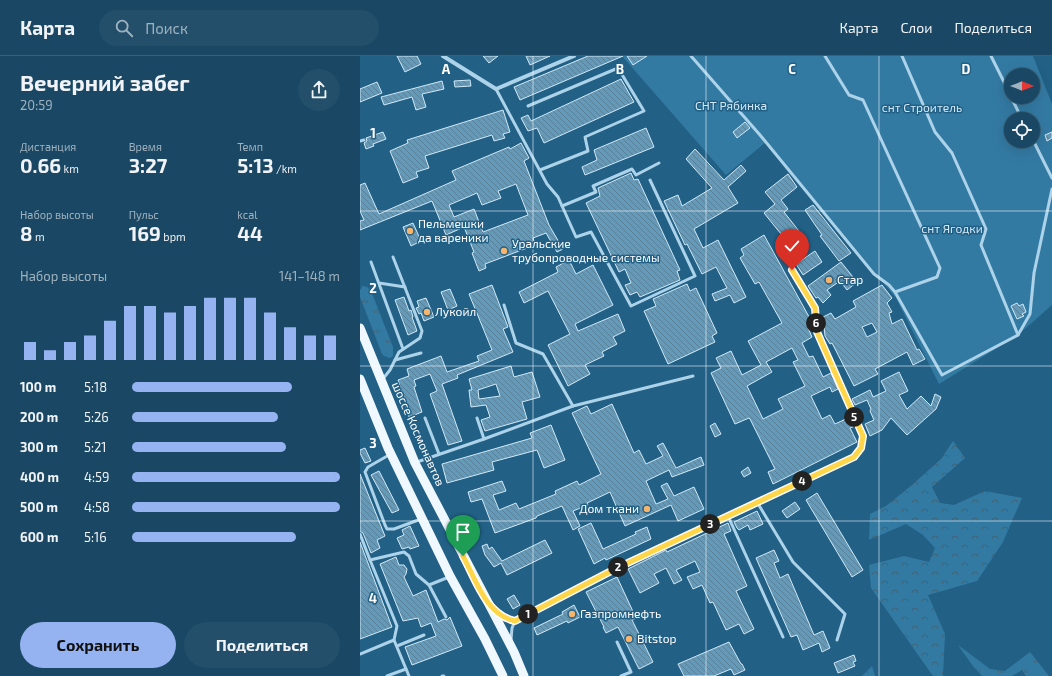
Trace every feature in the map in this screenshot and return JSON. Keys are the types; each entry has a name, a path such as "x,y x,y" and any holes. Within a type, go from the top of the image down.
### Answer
{"main road":[{"name":"шоссе Космонавтов","path":"360,328 415,463 514,652 524,676"},
{"path":"360,379 391,454 450,576 485,639 503,676"}],"street":[{"path":"443,56 496,89 574,56"}],"lane":[{"path":"690,56 765,140 874,274 889,285 895,292 942,375 1018,335 1030,314 1034,273 1052,189"},
{"path":"825,56 848,95 863,100 940,268 937,277 895,292"},
{"path":"902,56 935,132 952,153 986,229 981,245 1018,335"},
{"path":"991,56 1004,82"},
{"path":"528,106 618,68 644,111 585,137 588,151 540,170"},
{"path":"496,89 547,184 558,197 576,238 591,232 631,306 695,276 650,180"},
{"path":"360,141 364,140"},
{"path":"1037,148 1052,178"},
{"path":"562,206 596,192 593,186 632,169 636,175 659,163"},
{"path":"381,381 390,370 399,352 420,338 422,331 393,257"},
{"path":"371,262 403,349"},
{"path":"488,602 501,616 515,621 617,568 854,457 861,448 863,436 817,332 815,308 792,270"},
{"path":"379,283 405,287"},
{"path":"504,305 516,343 543,354 573,406"},
{"path":"395,360 421,353"},
{"path":"415,463 573,406 693,376"},
{"path":"425,418 440,454"},
{"path":"477,418 484,439"},
{"path":"391,454 368,467 365,472 385,525 388,529 394,529 422,518"},
{"path":"757,502 793,562 845,614 837,640"},
{"path":"728,516 783,637"},
{"path":"360,534 396,626 394,640 409,676"},
{"path":"370,560 402,552 407,553 416,574 428,585 446,617"},
{"path":"428,585 450,576"},
{"path":"514,652 511,636 515,621"},
{"path":"397,646 424,636"},
{"path":"360,654 394,640"},
{"path":"617,642 631,672 621,676"},
{"path":"387,676 406,669"}],"green space":[{"path":"622,56 1033,56 1038,68 1004,68 1004,104 1040,104 1040,74 1052,104 1052,305 1018,335 939,384 896,298 766,142 726,175"},
{"path":"362,286 367,287 371,291 393,347 393,356 390,358 382,354 360,297 360,290"},
{"path":"953,441 965,458 932,487 940,503 954,505 985,491 1022,498 1003,542 977,581 928,595 945,634 943,676 933,676 871,588 869,565 904,556 929,562 935,548 923,535 906,524 869,540 870,514 886,506 912,485 941,459"},
{"path":"958,645 990,669 1005,671 1030,652 1049,676 1026,676 1022,670 1012,676 982,676"},
{"path":"872,666 875,676 862,676"}],"building":[{"path":"397,56 417,56 421,64 405,72"},
{"path":"483,56 498,56 489,63"},
{"path":"526,56 550,56 530,65"},
{"path":"588,56 623,56 520,100 514,87"},
{"path":"627,56 647,56 633,65"},
{"path":"621,79 634,102 544,143 537,128 528,131 521,118 528,115 531,121"},
{"path":"470,80 471,86 455,87 454,81"},
{"path":"442,81 444,89 422,94 426,107 416,110 412,97 384,105 381,97"},
{"path":"377,82 382,93 360,102 360,89"},
{"path":"503,110 510,132 503,134 505,138 494,141 492,135 425,156 429,168 416,172 418,177 403,183 390,151 408,143 407,140"},
{"path":"745,122 750,128 737,138 733,132"},
{"path":"646,128 654,147 585,175 582,167 597,160 594,150"},
{"path":"383,132 386,139 373,144 374,146 366,149 364,143 367,141 366,138"},
{"path":"1052,132 1052,138 1047,141 1045,135"},
{"path":"521,143 529,158 524,161 549,225 563,249 557,252 546,233 533,238 535,245 485,264 486,268 479,271 472,253 474,252 464,227 446,235 432,201 360,230 360,221 364,220 360,211 360,185 365,183 379,214 456,180 452,171 509,147 510,149","holes":["516,184 528,215 483,232 474,209 454,217 449,205 477,193 482,205 501,198 498,191"]},
{"path":"695,149 724,180 741,165 746,171 728,187 738,203 694,229 703,248 718,240 746,297 734,303 730,295 715,301 712,294 727,288 716,267 702,274 687,244 685,245 664,201 678,195 682,206 712,188 686,159"},
{"path":"631,173 634,180 638,179 680,270 677,271 680,280 640,297 637,292 630,295 625,285 631,283 625,269 619,272 586,203 600,196 598,188"},
{"path":"788,174 797,187 781,200 788,209 784,212 806,240 794,250 764,213 775,204 765,192"},
{"path":"813,205 851,253 839,261 820,236 822,235 805,210"},
{"path":"413,223 421,241 411,246 403,227"},
{"path":"764,235 813,324 808,328 812,337 802,343 809,357 813,356 823,377 831,373 838,389 832,392 830,387 811,396 822,419 830,415 835,424 850,417 855,426 850,428 857,442 773,484 768,472 775,469 750,419 749,418 735,424 711,373 721,368 716,358 731,351 742,375 761,365 748,341 782,323 759,282 755,284 740,258 744,255 741,249","holes":["792,348 798,360 793,362 805,386 778,399 783,409 763,419 747,386 772,372 766,362"]},
{"path":"815,251 822,262 803,275 796,264"},
{"path":"569,260 576,274 593,265 613,305 575,324 578,331 618,314 625,331 613,337 617,344 602,352 604,356 585,365 590,374 568,386 548,345 570,334 548,291 524,303 519,292 558,272 556,267"},
{"name":"Стар","path":"841,262 857,282 847,290 840,281 827,290 831,295 823,303 818,297 816,298 808,286"},
{"path":"687,284 690,291 696,288 717,333 712,336 715,342 668,364 644,311 656,306 653,299"},
{"path":"492,285 508,327 503,329 513,352 457,375 458,378 442,384 462,441 448,445 430,394 437,391 430,374 414,380 416,386 414,387 422,412 409,417 398,380 409,376 407,369 441,356 447,372 479,361 477,356 492,350 469,294"},
{"path":"882,285 892,298 887,303 892,312 889,313 892,324 902,319 917,350 919,349 925,359 913,365 907,352 875,369 878,374 854,386 832,343 830,344 825,336 823,317 831,313 835,319 856,307 853,301","holes":["872,323 877,332 867,337 862,327"]},
{"path":"450,289 457,306 448,310 441,292"},
{"path":"404,297 409,311 411,310 417,331 408,335 395,300"},
{"path":"426,298 434,317 424,321 421,313 419,314 416,308 419,307 417,301"},
{"path":"1017,303 1019,306 1023,304 1026,312 1022,314 1024,316 1017,319 1011,306"},
{"path":"511,366 514,377 532,372 540,397 522,402 527,419 485,431 481,420 490,417 486,405 471,407 469,390 472,390 469,379","holes":["496,384 500,396 479,399 478,390"]},
{"path":"899,372 908,391 899,395 907,409 921,396 931,406 935,394 941,397 936,409 907,435 891,418 882,430 870,436 865,424 874,420 867,400 855,405 852,399 870,390 873,397 886,391 881,381"},
{"path":"612,404 634,453 639,450 646,464 663,456 657,446 663,443 676,468 701,457 704,465 672,477 669,470 646,481 656,504 668,499 661,486 667,483 674,496 694,487 704,509 678,521 671,505 625,526 610,492 587,503 588,505 573,511 580,526 573,530 562,506 537,516 536,518 495,533 482,499 471,502 468,492 502,481 506,491 493,495 499,510 516,503 519,509 556,494 555,491 577,481 579,485 601,474 572,413 587,406 591,414"},
{"path":"715,423 721,434 715,437 710,426"},
{"path":"551,425 565,460 544,468 537,450 492,462 494,470 447,483 442,464 532,438 530,433"},
{"path":"365,448 371,461 365,463 360,450"},
{"path":"748,467 751,473 744,477 741,472"},
{"path":"379,471 399,510 392,513 371,475"},
{"path":"360,474 385,536 377,540 380,548 371,553 363,533 360,531"},
{"path":"817,493 863,570 852,577 806,500"},
{"path":"795,502 800,509 787,518 782,511"},
{"path":"757,511 763,524 750,530 748,525 739,530 737,528 734,522"},
{"path":"463,518 469,529 463,532 457,521"},
{"path":"591,523 603,549 636,534 635,532 647,527 651,539 594,564 578,529"},
{"path":"728,523 731,531 724,534 747,586 736,591 754,629 744,634 739,624 726,630 713,602 710,603 702,585 693,589 687,577 700,572 695,561 676,570 682,580 674,584 666,568 654,574 659,583 640,593 628,569 666,550 667,552"},
{"path":"410,526 419,546 410,549 409,547 402,549 397,538 404,535 402,530"},
{"path":"545,540 552,553 507,575 501,563 494,567 485,555 482,546 487,544 489,549 492,547 502,561"},
{"path":"360,542 392,627 360,639"},
{"path":"774,550 779,561 774,563 780,578 788,574 814,635 823,631 830,648 822,652 819,643 803,650 797,635 791,637 756,558"},
{"path":"396,557 399,565 404,565 407,569 404,577 413,596 426,590 438,622 444,619 447,620 450,617 462,646 412,665 405,647 436,636 431,623 421,627 418,618 403,621 380,564"},
{"path":"617,577 636,618 632,620 653,662 639,669 618,627 606,633 586,592"},
{"path":"514,595 520,605 513,609 507,599"},
{"path":"574,605 580,617 568,623 567,621 537,635 534,628 563,614 562,612"},
{"path":"729,642 745,670 734,675 731,669 714,676 684,676 678,664"},
{"path":"854,655 856,661 853,662 855,666 838,673 834,663"}],"place":[{"name":"Пельмешки да вареники","path":"410,231"},
{"name":"Уральские трубопроводные системы","path":"504,251"},
{"name":"Стар","path":"829,280"},
{"name":"Лукойл","path":"427,312"},
{"name":"Дом ткани","path":"647,509"},
{"name":"Газпромнефть","path":"572,614"},
{"name":"Bitstop","path":"629,639"}],"route":[{"path":"463,556 488,602 501,616 515,621 617,568 854,457 861,448 863,436 817,332 815,308 792,270"}],"park label":[{"name":"СНТ Рябинка","path":"731,106"},
{"name":"снт Строитель","path":"922,108"},
{"name":"снт Ягодки","path":"952,229"}]}
